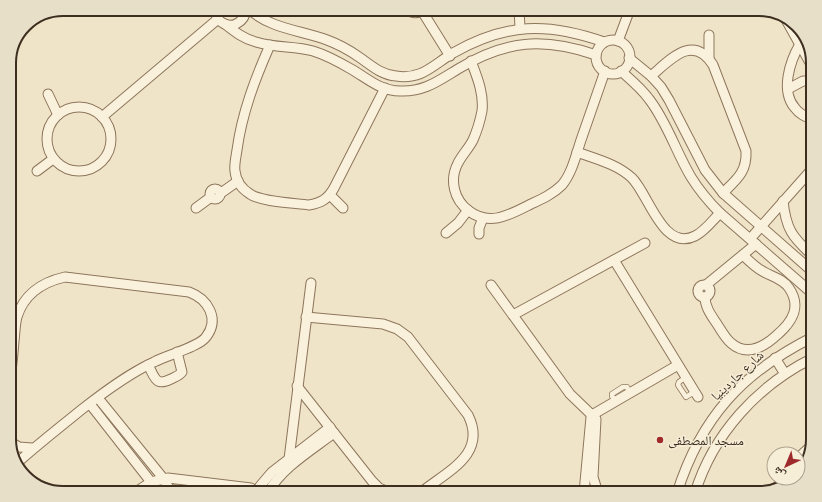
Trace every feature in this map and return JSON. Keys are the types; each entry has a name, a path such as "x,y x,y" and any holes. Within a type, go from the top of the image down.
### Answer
{"street":[{"path":"102,117 217,16"},
{"path":"219,16 245,38 270,45 298,48 327,56 340,62 375,84 385,88 404,91 424,89 471,61 499,50 522,44 540,43 559,45 596,55"},
{"path":"220,16 234,25 241,22 245,16"},
{"path":"258,16 277,26 334,43 352,52 383,73 407,77 419,75 430,70 450,56 484,38 520,28 563,30 604,42 614,40 618,41 628,49 629,58 625,68 621,71 616,73 605,72 598,65 596,55 604,42"},
{"path":"427,16 450,56"},
{"path":"519,16 520,28"},
{"path":"618,41 627,16"},
{"path":"792,30 805,53"},
{"path":"709,35 709,58"},
{"path":"800,44 792,61 788,80 788,96 794,108 806,114"},
{"path":"270,45 254,83 242,122 236,162 235,171 238,181 243,189 250,195 259,198 310,205 317,204 324,200 330,195 385,88"},
{"path":"651,76 685,50 702,52 709,58 746,151 745,168 741,175 723,193"},
{"path":"629,58 651,76 669,100 705,170 723,193 806,266"},
{"path":"471,61 482,94 482,110 478,126 472,140 454,174 454,186 456,197 463,206 472,213 483,218 494,219 505,217 546,197 555,191 568,176 605,72"},
{"path":"621,71 650,100 699,190 720,213 806,288"},
{"path":"788,89 806,81"},
{"path":"48,94 58,115"},
{"path":"73,107 81,107 89,108 102,117 108,124 112,142 107,157 102,163 88,171 73,172 65,169 53,159 49,152 47,137 50,125 58,115 73,107"},
{"path":"577,152 612,164 626,173 638,185 661,225 672,236 680,238 695,236 720,213"},
{"path":"38,170 53,159"},
{"path":"743,255 756,267 778,278 789,287 795,307 791,320 787,326 767,344 761,348 753,350 745,350 731,344 707,308 705,297 700,295 698,290 700,286 706,285 743,255 753,241 760,227 806,176"},
{"path":"196,208 211,197 214,199 218,198 220,193 238,181"},
{"path":"330,195 343,208"},
{"path":"783,201 787,224 798,243 806,250"},
{"path":"446,233 468,210"},
{"path":"479,234 480,223 483,218"},
{"path":"512,315 645,243"},
{"path":"614,260 696,395"},
{"path":"16,327 17,318 22,305 30,295 40,286 52,280 65,277 189,292 198,296 205,302 210,310 212,320 210,330 206,338 198,344 148,365 130,375 32,448 21,459"},
{"path":"289,459 311,283"},
{"path":"491,285 570,394 592,415 596,422 593,477 596,486"},
{"path":"306,317 383,324 397,328 408,337 468,415 472,423 474,439 468,455 429,486"},
{"name":"شارع جاردينيا","path":"679,486 684,471 703,432 715,414 733,393 753,374 775,358 806,341"},
{"path":"148,365 157,380 162,383 178,376 182,372 177,352"},
{"path":"775,358 785,374"},
{"path":"698,486 705,466 716,446 728,428 745,408 756,397 785,374 806,362"},
{"path":"583,486 590,419 592,415 678,365"},
{"path":"297,386 377,486"},
{"path":"98,398 167,486"},
{"path":"90,404 153,486"},
{"path":"256,486 289,459 332,430"},
{"path":"272,486 283,473 332,430"},
{"path":"17,446 32,448"},
{"path":"145,486 162,478 228,486"}],"place":[{"name":"مسجد المصطفى","path":"660,440"}]}
